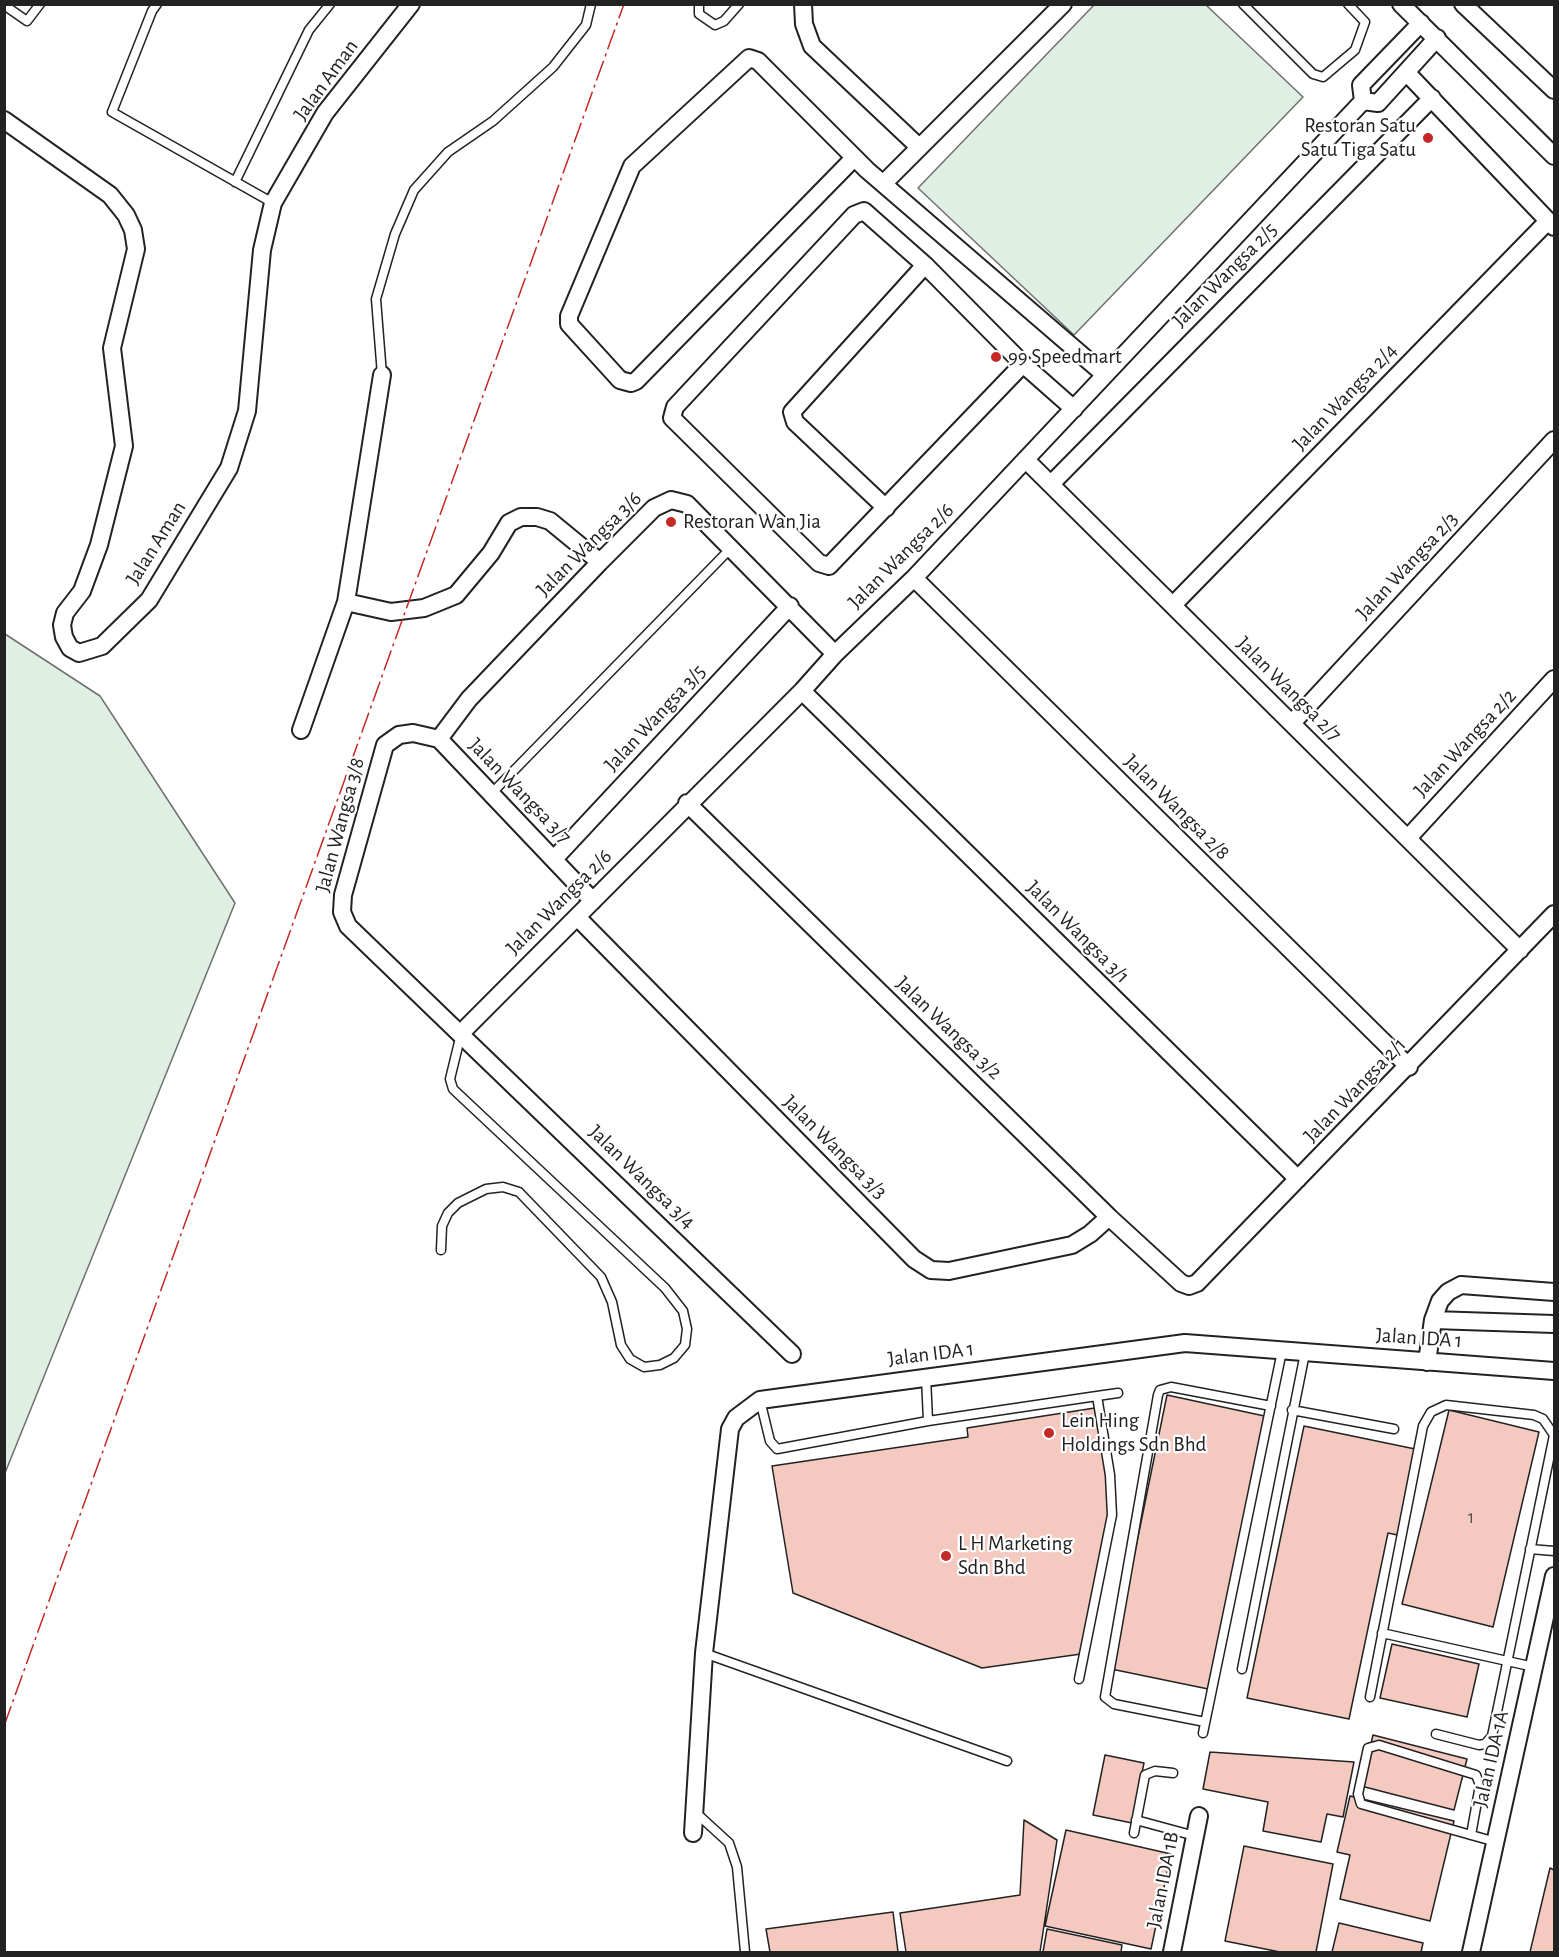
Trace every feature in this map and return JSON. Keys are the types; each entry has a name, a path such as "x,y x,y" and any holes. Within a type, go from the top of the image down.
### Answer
{"street":[{"name":"Jalan Aman","path":"4,120 110,195 126,215 133,230 136,249 112,348 124,446 99,545 82,591 65,613 62,625 64,637 70,648 79,653 102,646 149,600 229,468 248,411 262,250 273,202 325,113 411,4"},
{"path":"803,4 804,24 812,46 919,147"},
{"path":"884,183 1064,4"},
{"path":"1401,4 1554,156"},
{"path":"1463,4 1554,90"},
{"name":"Jalan Wangsa 2/6","path":"1363,101 1361,85 1421,23"},
{"name":"Jalan Wangsa 2/6","path":"1363,101 1378,103 1437,38"},
{"path":"854,158 636,381 631,383 620,380 569,324 569,316 632,166 742,62 749,58 758,61 854,158 1105,375"},
{"path":"1406,72 1551,224"},
{"name":"Jalan Wangsa 2/5","path":"1051,484 1432,98"},
{"name":"Jalan Wangsa 2/6","path":"461,1033 687,803 802,691 835,654 914,578 1363,101"},
{"path":"1023,364 834,563 824,566 675,422 672,412 859,212 869,214 925,265 1023,364 1074,409"},
{"name":"Jalan Wangsa 2/4","path":"1173,605 1551,224"},
{"path":"886,508 795,422 792,412 925,265"},
{"path":"301,730 346,602 382,375"},
{"name":"Jalan Wangsa 2/3","path":"1292,723 1554,440"},
{"name":"Jalan Wangsa 2/7","path":"1026,460 1520,950"},
{"name":"Jalan Wangsa 3/6","path":"439,739 470,699 600,562 654,508 670,500 687,504 835,654"},
{"path":"346,602 399,612 424,608 456,595 491,553 509,523 521,517 537,516 550,521 600,562"},
{"name":"Jalan Wangsa 2/8","path":"914,578 1409,1067"},
{"name":"Jalan Wangsa 3/5","path":"554,860 790,606"},
{"name":"Jalan Wangsa 2/2","path":"1408,838 1554,679"},
{"name":"Jalan Wangsa 3/1","path":"802,691 1298,1179"},
{"name":"Jalan Wangsa 3/8","path":"439,739 413,733 399,735 385,745 346,879 342,912 348,926 362,941 461,1033"},
{"name":"Jalan Wangsa 3/7","path":"439,739 592,901"},
{"name":"Jalan Wangsa 3/2","path":"687,803 1109,1217 1181,1283"},
{"name":"Jalan Wangsa 2/1","path":"1181,1283 1189,1286 1197,1283 1409,1067 1554,914"},
{"name":"Jalan Wangsa 3/3","path":"577,917 914,1259 931,1270 949,1271 1072,1245 1090,1234 1109,1217"},
{"name":"Jalan Wangsa 3/4","path":"461,1033 792,1354"},
{"path":"1427,1362 1433,1320 1440,1301 1448,1292 1461,1285 1554,1292"},
{"path":"1433,1320 1554,1324"},
{"name":"Jalan IDA 1","path":"693,1833 704,1653 730,1429 736,1418 760,1400 1185,1343 1554,1371"},
{"name":"Jalan IDA 1A","path":"1471,1953 1554,1576"},
{"name":"Jalan IDA 1B","path":"1172,1953 1199,1816"}],"lane":[{"path":"4,5 27,21 39,4"},
{"path":"157,4 152,11 112,112 273,202"},
{"path":"235,182 309,30 330,4"},
{"path":"382,375 376,299 395,234 414,190 448,152 493,121 553,67 586,25 591,4"},
{"path":"699,4 699,14 716,24 724,21 739,4"},
{"path":"1243,4 1313,74 1323,77 1355,50 1365,22 1348,4"},
{"path":"491,794 731,548"},
{"path":"441,1250 442,1226 448,1213 458,1203 486,1189 503,1187 519,1192 601,1276 612,1302 621,1345 630,1359 644,1367 660,1365 674,1358 685,1346 687,1329 683,1311 665,1288 453,1089 450,1079 461,1033"},
{"path":"1203,1733 1282,1351"},
{"path":"1242,1669 1305,1353"},
{"path":"926,1377 927,1421"},
{"path":"1205,1722 1113,1704 1105,1697 1158,1395 1160,1390 1170,1387 1271,1406"},
{"path":"760,1400 770,1441 777,1449 927,1421 1118,1393"},
{"path":"1078,1679 1112,1515 1110,1475 1097,1396"},
{"path":"1370,1697 1423,1426 1431,1412 1446,1405 1534,1415 1543,1419 1554,1435 1489,1741 1479,1744 1436,1734"},
{"path":"1292,1410 1394,1429"},
{"path":"1530,1548 1554,1551"},
{"path":"1382,1633 1534,1667"},
{"path":"704,1653 1007,1761"},
{"path":"1471,1835 1480,1785 1476,1775 1379,1745 1368,1748 1358,1794 1360,1804 1496,1842"},
{"path":"1134,1833 1145,1775 1155,1771 1173,1773"},
{"path":"694,1811 729,1843 737,1867 745,1953"},
{"path":"1136,1820 1195,1836"}],"green space":[{"path":"1094,5 1206,5 1303,97 1074,335 918,188"},
{"path":"5,634 100,696 235,903 5,1473"}],"building":[{"path":"1167,1395 1269,1417 1213,1690 1111,1669"},
{"name":"L H Marketing Sdn Bhd","path":"1101,1407 1113,1519 1081,1654 982,1668 793,1593 772,1466 968,1437 967,1428"},
{"path":"1449,1410 1539,1432 1493,1627 1402,1604"},
{"path":"1304,1426 1420,1450 1402,1536 1388,1533 1349,1719 1247,1698"},
{"path":"1392,1644 1479,1664 1467,1717 1380,1698"},
{"path":"1373,1735 1467,1759 1454,1810 1361,1786"},
{"path":"1210,1752 1354,1762 1343,1817 1327,1814 1321,1842 1263,1831 1268,1802 1203,1789"},
{"path":"1105,1755 1144,1763 1132,1823 1093,1815"},
{"path":"1350,1796 1454,1821 1430,1921 1340,1899 1350,1855 1337,1852"},
{"path":"1024,1820 1057,1840 1040,1952 906,1952 900,1913 1020,1895"},
{"path":"1066,1830 1171,1854 1151,1949 1045,1926"},
{"path":"1244,1846 1333,1864 1316,1952 1280,1952 1225,1941"},
{"path":"1550,1868 1554,1870 1554,1952 1530,1952"},
{"path":"893,1912 898,1952 770,1952 766,1929"},
{"path":"1339,1923 1423,1943 1421,1952 1332,1952"},
{"path":"1047,1929 1122,1945 1121,1952 1043,1952"}],"power":[{"path":"4,1726 624,4"}],"place":[{"name":"Restoran Satu Satu Tiga Satu","path":"1428,138"},
{"name":"99 Speedmart","path":"996,357"},
{"name":"Restoran Wan Jia","path":"671,522"},
{"name":"Lein Hing Holdings Sdn Bhd","path":"1049,1433"},
{"name":"L H Marketing Sdn Bhd","path":"946,1556"}]}
